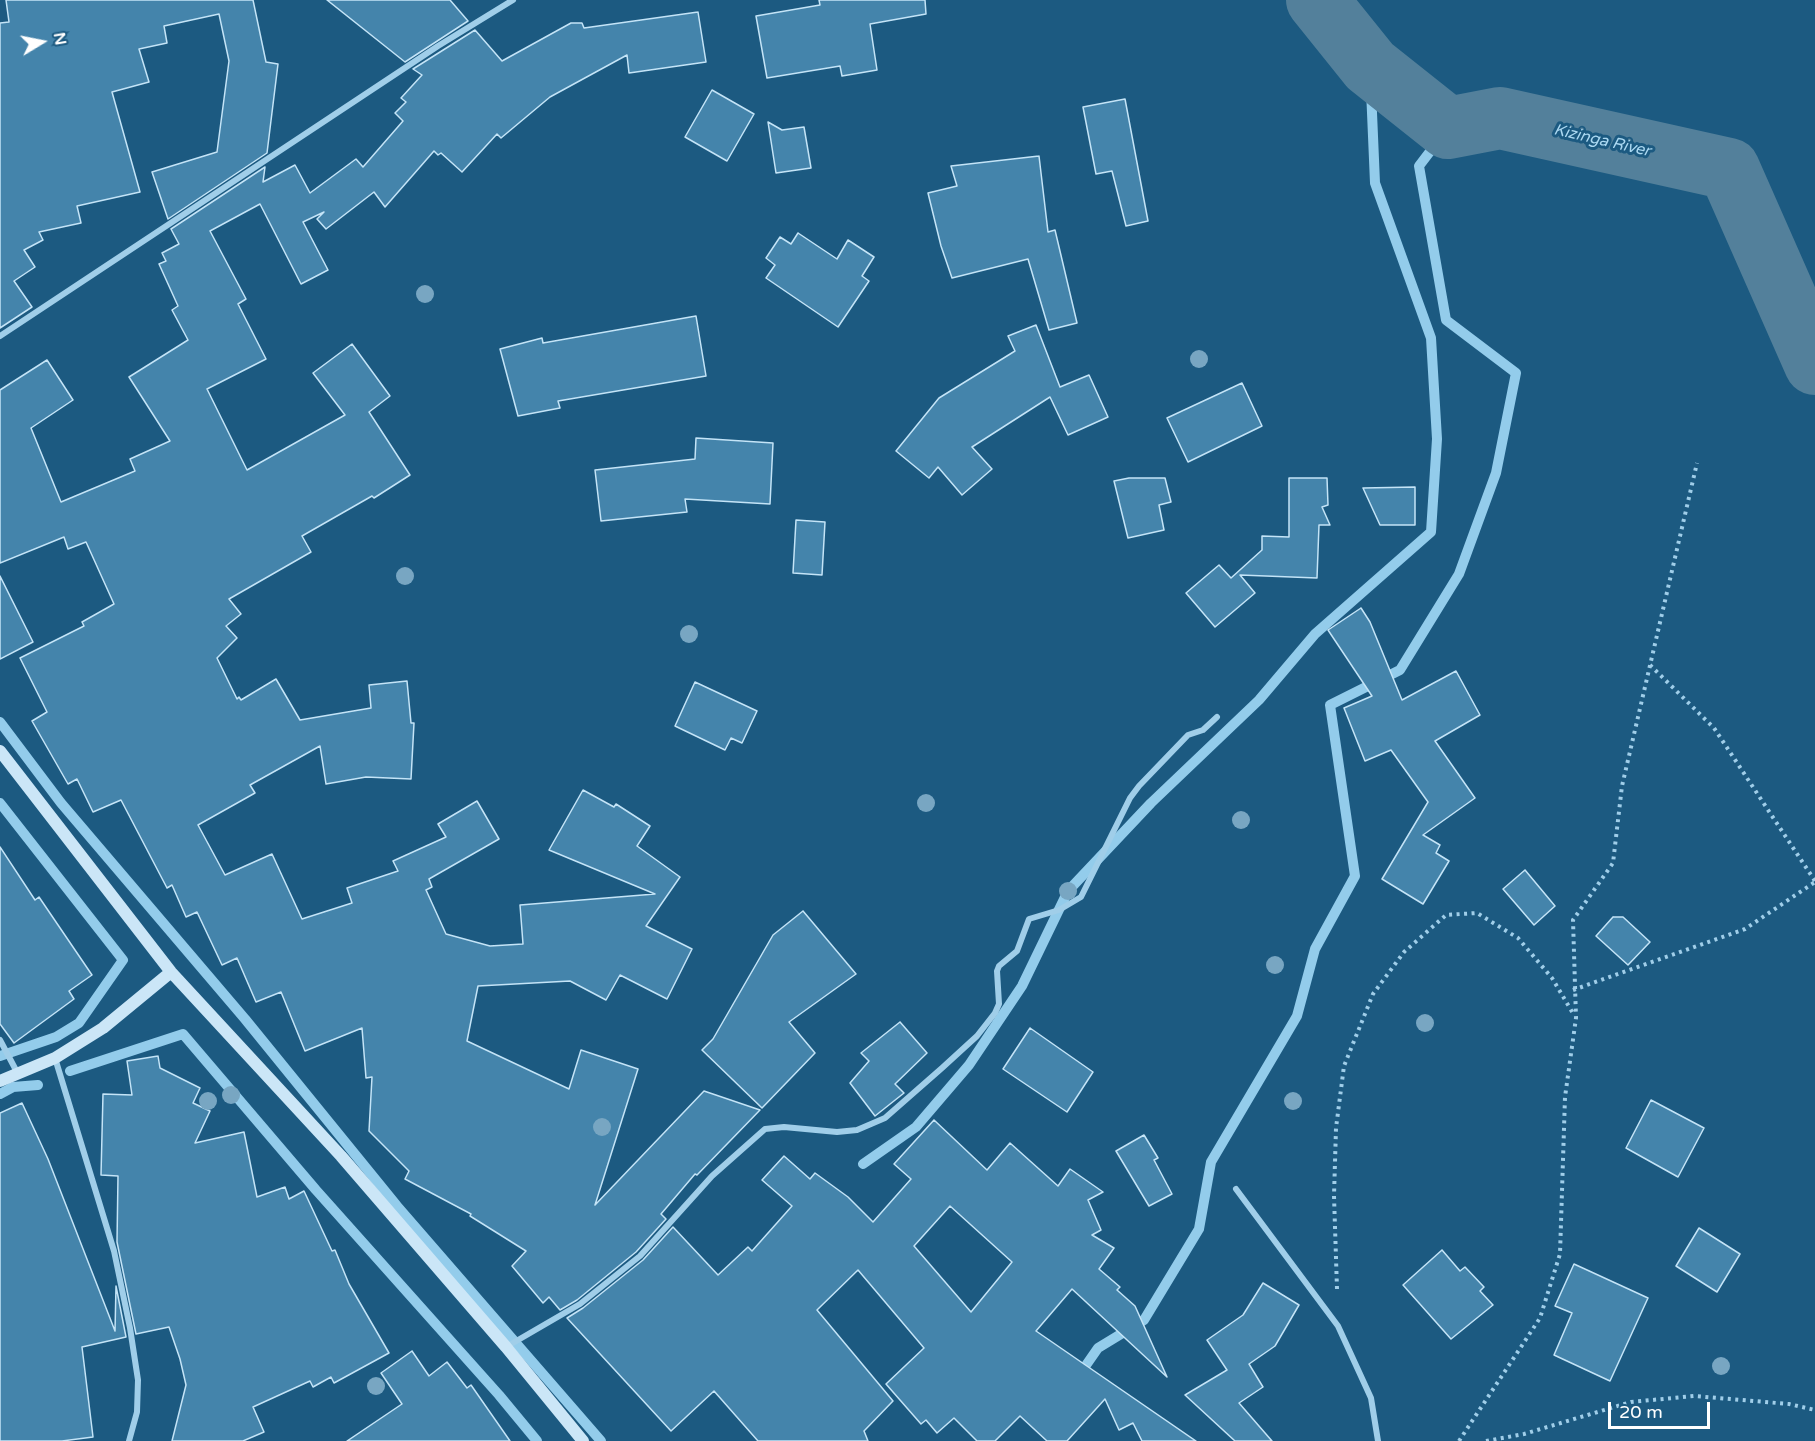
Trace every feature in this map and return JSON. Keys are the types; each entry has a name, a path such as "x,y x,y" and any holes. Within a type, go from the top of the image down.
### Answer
{"street":[{"path":"0,336 438,46 513,0"},
{"path":"506,1347 580,1304 640,1257 712,1176 765,1129 784,1127 837,1132 857,1130 885,1118 942,1068 977,1036 995,1013 999,1004 997,970 1017,951 1029,919 1059,910 1081,897 1130,798 1139,786 1188,735 1203,730 1217,717"},
{"path":"0,751 171,972 341,1156 506,1347 583,1441"},
{"path":"0,1081 55,1058 103,1028 171,972"},
{"path":"0,1040 18,1074"},
{"path":"55,1058 114,1251 130,1328 138,1380 136,1412 129,1441"},
{"path":"1236,1189 1338,1326 1371,1398 1378,1441"}],"path":[{"path":"1459,1441 1540,1318 1560,1254 1565,1097 1576,1018 1573,990 1573,920 1613,863 1622,786 1696,463"},
{"path":"1573,990 1745,929 1815,881 1714,728 1649,665"},
{"path":"1338,1326 1334,1196 1336,1128 1344,1066 1373,994 1404,952 1446,915 1477,913 1518,938 1552,978 1576,1018"},
{"path":"1486,1441 1524,1434 1631,1402 1694,1396 1789,1404 1815,1410"}],"building":[{"path":"6,0 253,0 266,62 278,64 267,153 168,219 152,172 217,152 229,61 219,14 164,26 167,43 139,49 149,82 112,92 140,192 77,206 81,223 39,232 43,240 24,250 35,267 14,281 32,307 0,328 0,23 9,22"},
{"path":"327,0 450,0 468,21 405,62"},
{"path":"819,0 925,0 926,14 870,24 877,70 842,76 840,66 767,78 756,16 820,5"},
{"path":"698,12 706,62 629,73 627,55 550,97 501,138 497,134 462,172 441,153 438,155 434,151 385,207 374,192 326,229 317,219 324,212 303,222 328,270 301,284 260,204 210,231 246,299 238,304 266,359 207,389 247,470 345,415 313,373 352,344 390,396 369,412 410,475 374,498 372,496 302,536 311,552 229,599 241,614 226,626 237,638 217,658 237,699 239,697 241,700 276,679 300,720 371,708 369,685 407,681 411,723 414,723 411,779 366,777 326,784 320,746 250,785 255,793 198,825 225,875 272,854 302,919 352,903 347,888 398,871 393,861 446,837 438,824 477,801 499,839 429,879 432,887 426,890 446,934 490,946 523,944 520,905 655,894 549,850 583,790 614,807 616,804 650,826 637,846 680,877 646,926 692,949 667,999 620,975 606,1000 570,981 478,986 467,1041 569,1089 581,1050 638,1069 595,1205 704,1091 760,1110 697,1175 695,1174 661,1214 666,1219 636,1252 577,1300 560,1310 549,1297 543,1303 512,1266 526,1251 470,1216 471,1214 405,1179 409,1171 369,1131 372,1077 366,1078 362,1028 305,1051 281,992 256,1002 237,958 222,965 197,912 186,917 172,885 167,888 121,800 93,812 77,779 68,784 32,721 47,712 20,658 84,626 82,622 114,604 86,542 68,549 64,537 0,563 0,390 47,360 73,400 31,428 61,502 135,471 130,459 170,441 129,377 188,340 172,310 178,306 159,264 166,261 162,253 179,244 171,229 265,167 263,182 295,165 310,193 356,159 363,167 403,121 395,113 406,102 401,98 422,75 413,69 475,30 502,61 571,23 582,23 584,28"},
{"path":"712,90 754,114 727,161 685,137"},
{"path":"1125,99 1148,221 1126,226 1112,171 1096,174 1083,107"},
{"path":"768,122 782,130 804,127 811,168 776,173"},
{"path":"1039,156 1048,232 1055,230 1077,323 1049,330 1028,259 952,278 941,246 928,193 957,186 951,166"},
{"path":"798,233 837,259 848,240 874,257 862,276 869,281 838,327 766,278 775,265 766,258 780,237 791,244"},
{"path":"696,316 706,376 558,401 560,408 518,416 500,349 542,338 543,343"},
{"path":"1036,325 1060,387 1089,375 1108,417 1068,435 1050,397 972,447 992,469 962,495 938,467 929,478 896,451 939,398 1015,351 1008,336"},
{"path":"1242,383 1262,426 1188,462 1167,418"},
{"path":"696,438 773,443 770,504 685,499 687,512 601,521 595,470 695,459"},
{"path":"1129,478 1165,478 1171,502 1159,505 1164,530 1128,538 1114,481"},
{"path":"1289,478 1327,478 1328,505 1322,507 1330,525 1319,525 1317,578 1240,575 1255,593 1215,627 1186,593 1219,565 1231,578 1262,550 1262,536 1289,537"},
{"path":"1415,487 1415,525 1380,525 1363,488"},
{"path":"796,520 825,522 822,575 793,573"},
{"path":"0,576 33,642 0,659"},
{"path":"1361,608 1370,622 1402,700 1456,671 1480,715 1435,741 1475,798 1423,835 1440,845 1436,853 1449,861 1423,904 1382,879 1428,802 1391,750 1365,761 1344,708 1372,696 1328,630"},
{"path":"695,682 757,711 742,743 731,738 725,750 675,726"},
{"path":"0,847 35,900 39,897 92,975 69,991 74,999 14,1043 0,1024"},
{"path":"1525,870 1555,906 1534,925 1503,889"},
{"path":"803,911 856,974 789,1022 815,1053 762,1108 702,1050 713,1039 773,935"},
{"path":"1613,917 1623,917 1650,942 1628,965 1596,936"},
{"path":"900,1022 927,1053 895,1084 904,1093 875,1116 850,1083 869,1061 861,1053"},
{"path":"1030,1028 1093,1072 1067,1112 1003,1069"},
{"path":"158,1056 160,1068 200,1088 193,1103 210,1111 195,1143 244,1132 257,1197 285,1187 289,1199 304,1191 332,1251 335,1250 349,1284 389,1353 334,1383 331,1377 313,1387 310,1381 253,1407 264,1432 243,1441 172,1441 186,1385 180,1359 169,1327 136,1334 117,1242 118,1176 101,1175 103,1094 132,1095 127,1061"},
{"path":"1651,1100 1704,1128 1678,1177 1626,1148"},
{"path":"22,1103 48,1159 115,1331 116,1286 126,1337 82,1347 93,1437 62,1441 0,1441 0,1113"},
{"path":"934,1120 987,1170 1010,1143 1058,1186 1070,1169 1103,1192 1088,1200 1101,1230 1092,1235 1114,1248 1099,1269 1120,1287 1117,1290 1135,1306 1167,1377 1072,1289 1036,1331 1196,1441 1142,1441 1133,1423 1119,1430 1105,1399 1067,1441 1047,1441 1020,1416 995,1441 977,1441 954,1418 937,1433 926,1420 921,1424 886,1384 924,1348 858,1270 817,1310 893,1401 864,1431 868,1441 758,1441 714,1391 671,1431 567,1318 643,1260 673,1227 718,1275 748,1247 752,1251 792,1206 762,1180 784,1156 810,1179 815,1173 848,1197 873,1222 911,1179 894,1164","holes":["950,1206 1012,1262 971,1312 914,1246"]},
{"path":"1144,1135 1158,1158 1154,1160 1172,1194 1149,1206 1116,1151"},
{"path":"1699,1228 1740,1254 1717,1292 1676,1266"},
{"path":"1442,1250 1460,1271 1465,1267 1484,1287 1480,1291 1493,1305 1451,1339 1403,1285"},
{"path":"1574,1264 1648,1298 1610,1381 1554,1355 1572,1313 1555,1306"},
{"path":"1263,1283 1299,1305 1275,1346 1249,1364 1263,1387 1239,1403 1272,1441 1235,1441 1185,1395 1227,1370 1207,1340 1243,1315"},
{"path":"412,1351 429,1376 447,1362 467,1388 471,1385 510,1441 347,1441 402,1404 381,1373"}],"waterway":[{"name":"Kizinga River","path":"1317,0 1370,66 1448,128 1500,118 1729,169 1815,364"},
{"path":"863,1164 916,1127 969,1065 1022,986 1068,891 1151,803 1259,700 1315,634 1431,532 1437,439 1431,338 1375,183 1370,66"},
{"path":"1082,1371 1098,1348 1144,1320 1199,1229 1211,1162 1297,1016 1315,949 1355,876 1330,705 1400,670 1459,574 1496,473 1516,373 1446,320 1419,166 1448,128"},
{"path":"0,722 61,803 245,1019 397,1206 601,1441"},
{"path":"0,803 123,960 79,1023 56,1037 0,1056"},
{"path":"70,1071 183,1034 316,1190 499,1395 537,1441"},
{"path":"0,1094 13,1087 38,1085"}]}
